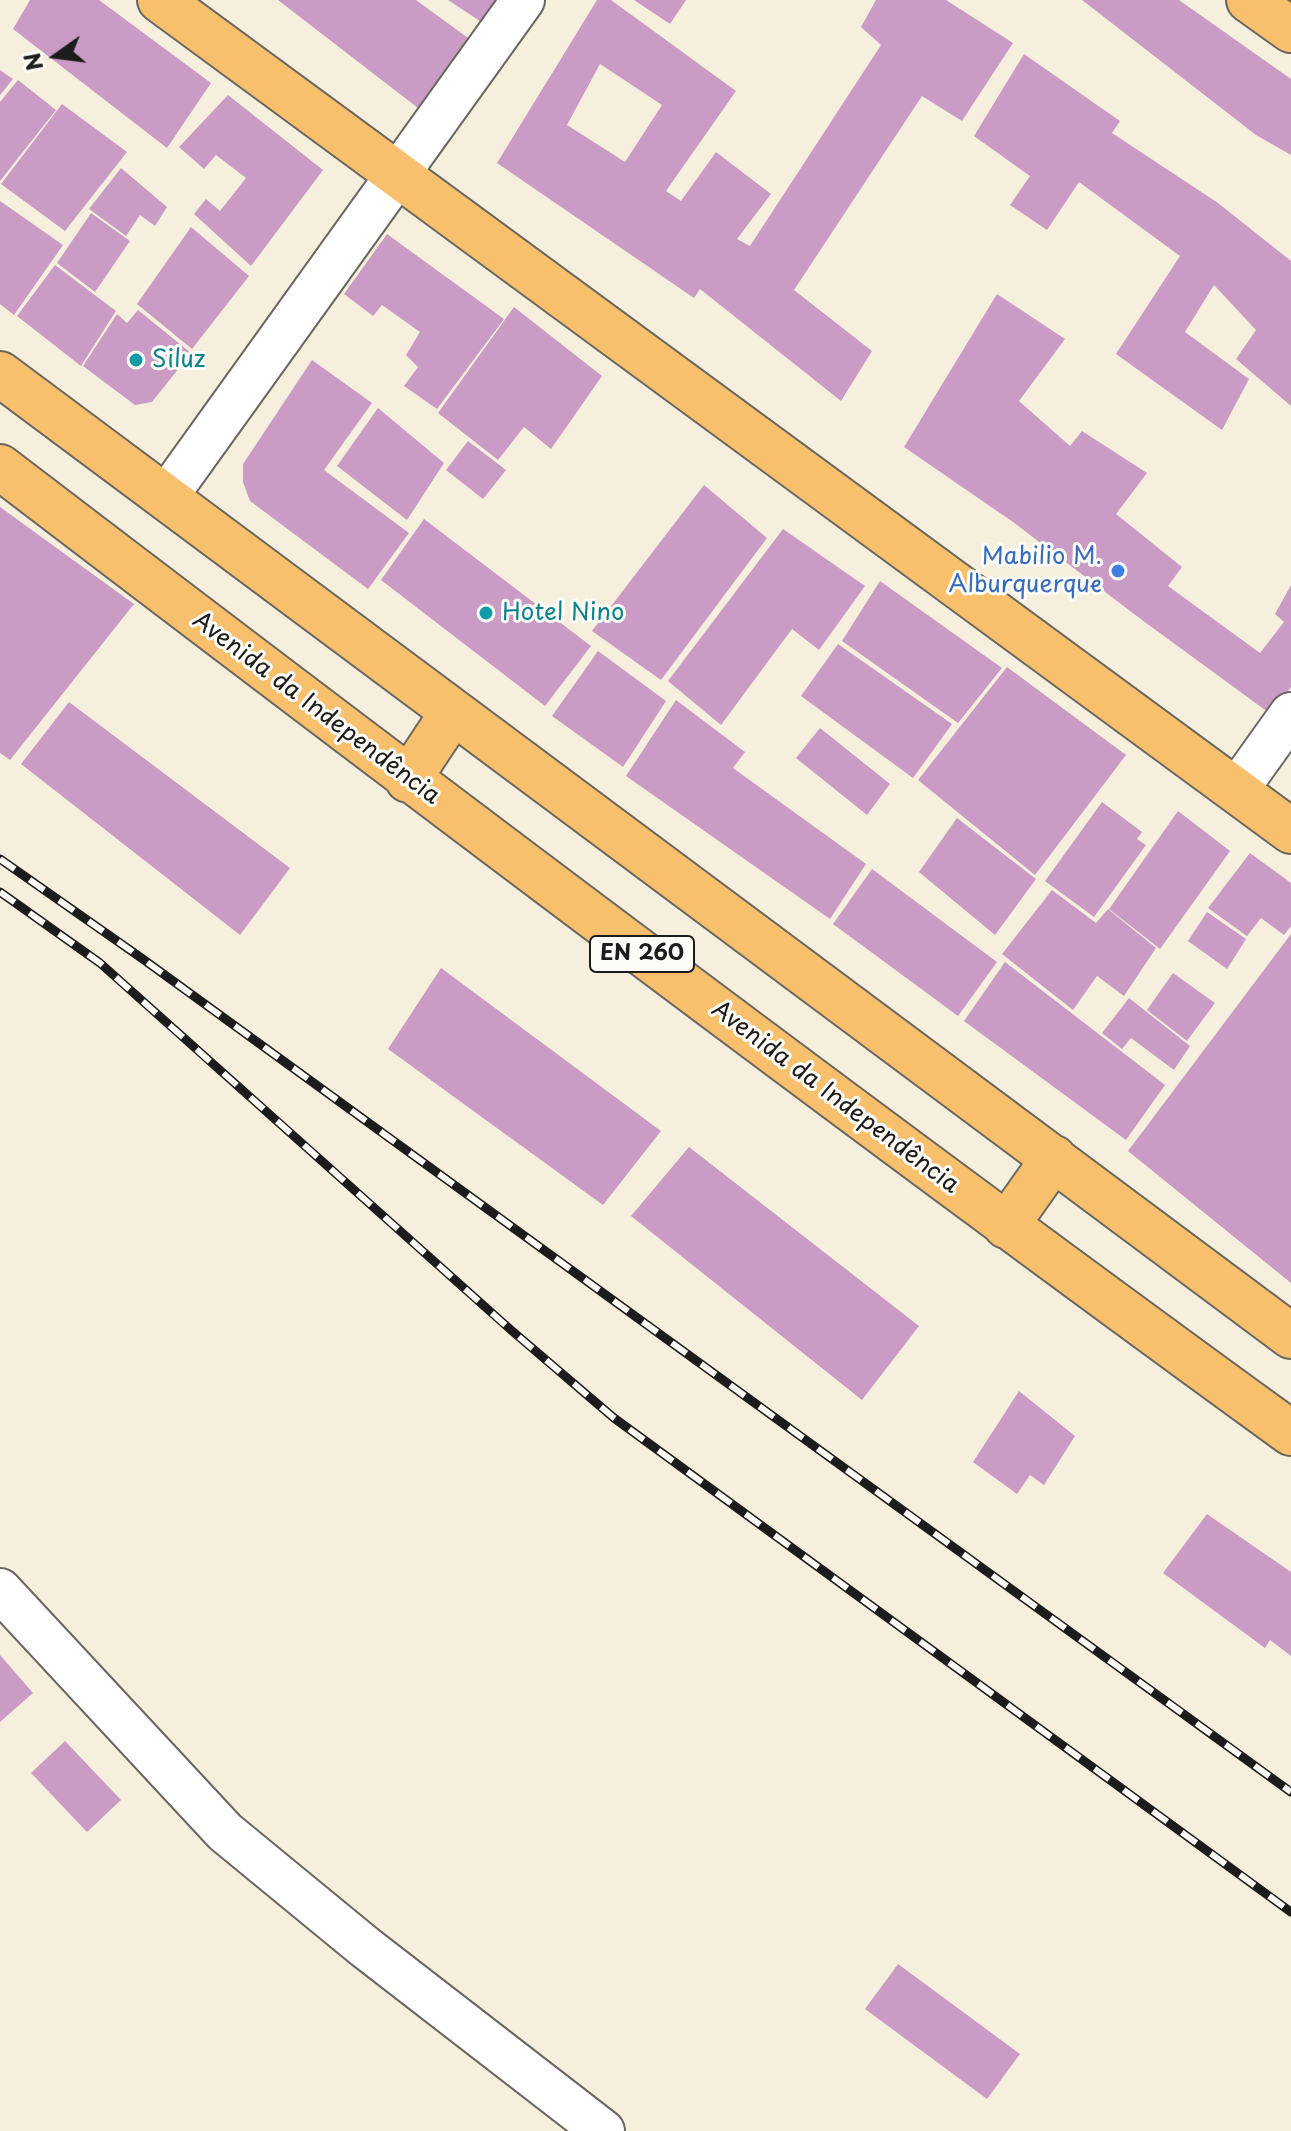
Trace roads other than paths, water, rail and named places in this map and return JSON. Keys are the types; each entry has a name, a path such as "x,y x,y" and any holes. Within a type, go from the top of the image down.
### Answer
{"main road":[{"path":"160,0 1291,831"},
{"name":"EN 260","path":"0,374 1291,1336"},
{"name":"Avenida da Independência","path":"0,467 408,780 1006,1226 1291,1433"},
{"path":"408,780 453,712"},
{"path":"1006,1226 1054,1158"}],"street":[{"path":"166,497 523,0"},
{"path":"1236,791 1291,714"},
{"path":"0,1590 225,1832 365,1947 603,2131"}],"railway":[{"path":"0,859 140,957 1291,1792"},
{"path":"0,892 100,963 614,1418 1291,1912"}],"place":[{"name":"Siluz","path":"136,360"},
{"name":"Mabilio M. Alburquerque","path":"1118,571"},
{"name":"Hotel Nino","path":"486,613"}]}
